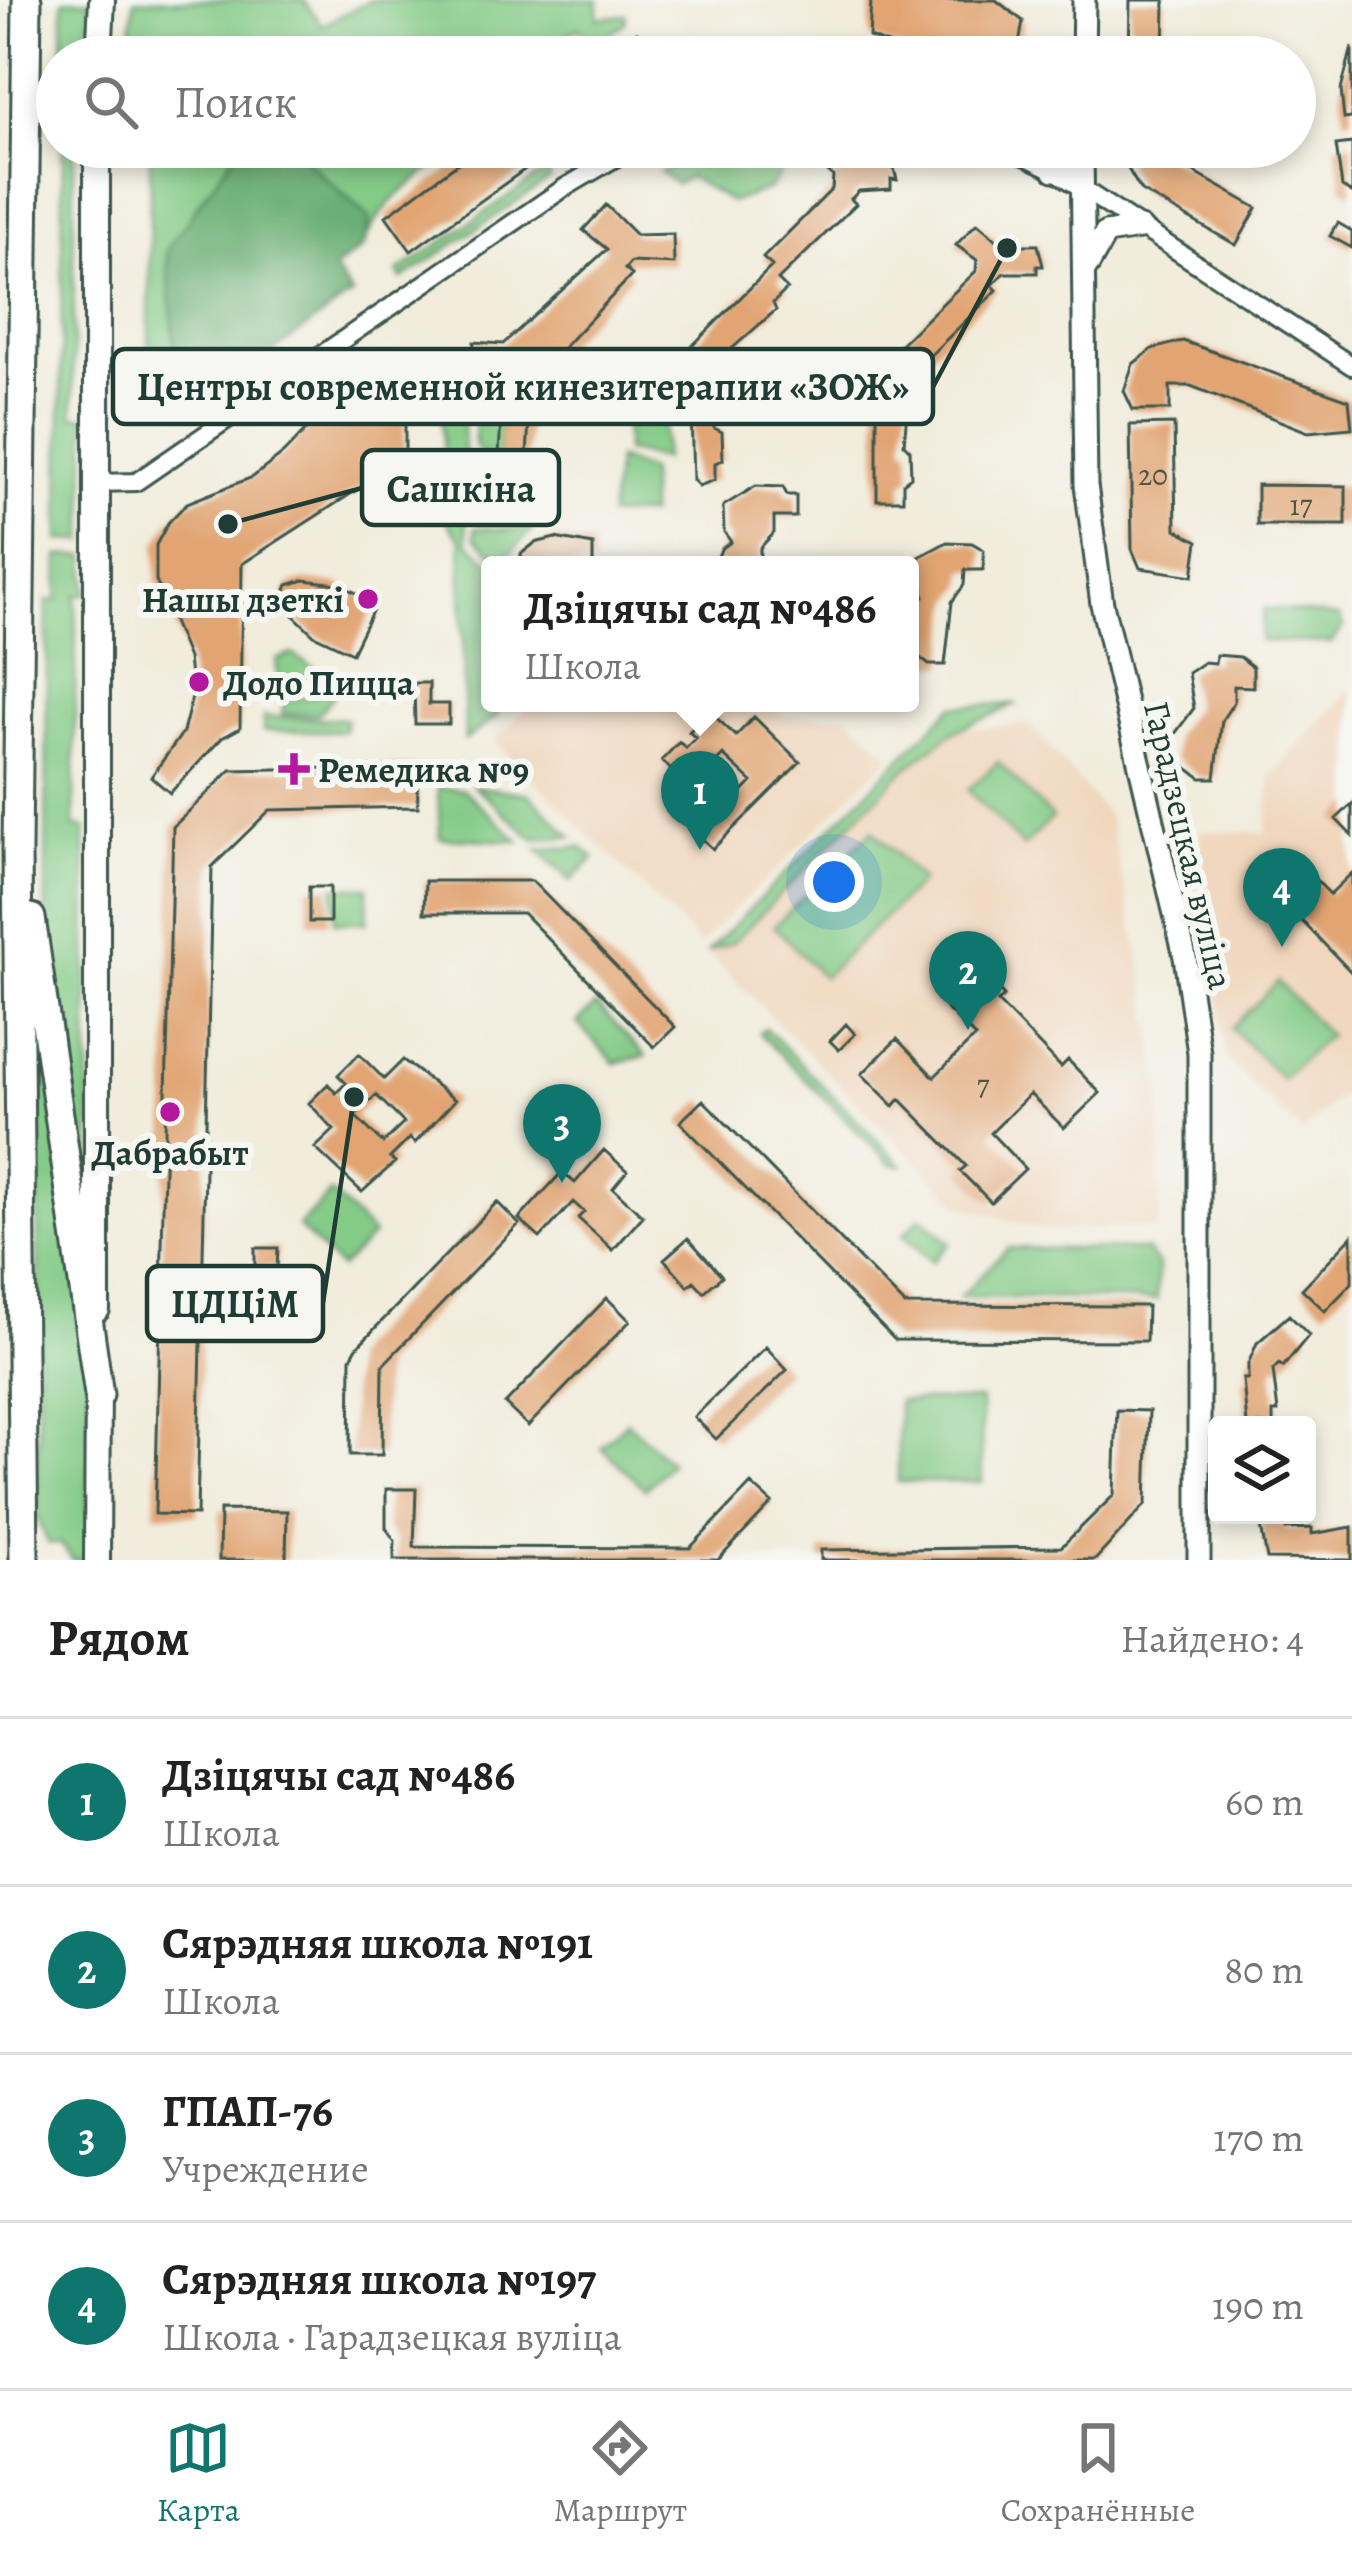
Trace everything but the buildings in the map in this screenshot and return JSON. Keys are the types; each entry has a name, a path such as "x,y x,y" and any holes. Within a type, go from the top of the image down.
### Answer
{"highway":[{"path":"23,1557 17,849 27,0"},
{"path":"17,849 48,1022 99,1395"}],"main road":[{"path":"99,36 102,0"},
{"path":"97,1560 98,168"}],"street":[{"path":"1083,36 1084,0"},
{"path":"97,483 136,482 598,168"},
{"path":"1050,168 1352,366"},
{"path":"1054,170 1071,168"},
{"name":"Гарадзецкая вуліца","path":"1083,168 1086,485 1102,604 1185,957 1198,1053 1199,1560"},
{"path":"1086,272 1106,233 1140,228"}],"shaded area":[{"path":"1352,689 1352,1084 1302,1132 1226,1059 1199,831 1266,833 1271,775"},
{"path":"523,712 778,712 783,717 848,716 891,756 700,944 494,741"},
{"path":"1029,724 1108,816 1142,965 1162,1095 1158,1228 1043,1230 960,1205 707,952 927,733"}],"green space":[{"path":"63,0 91,0 89,36 63,36"},
{"path":"134,0 303,0 322,25 371,0 598,0 598,18 626,15 626,22 608,36 585,36 578,27 566,36 131,36"},
{"path":"63,168 74,168 73,416 86,417 85,541 60,540"},
{"path":"150,168 224,168 167,250 177,376 211,396 177,405 149,385"},
{"path":"224,168 314,168 370,219 363,247 334,269 352,295 211,396 177,376 167,250"},
{"path":"314,168 433,168 391,202 363,247 370,218"},
{"path":"670,168 784,168 769,189 731,202 689,177 676,184 660,172"},
{"path":"546,171 550,179 402,279 398,272"},
{"path":"440,355 445,393 463,424 467,542 483,556 481,712 497,712 465,740 461,540 449,525"},
{"path":"644,388 665,396 663,459 625,451 626,403"},
{"path":"502,404 499,458 487,457 475,446 475,424 491,405"},
{"path":"617,459 649,471 649,514 609,516"},
{"path":"486,476 498,476 525,493 523,522 480,522 475,517 474,486"},
{"path":"475,528 533,530 507,556 496,556 475,538"},
{"path":"59,556 86,556 87,594 76,595 74,827 85,828 92,1247 46,924 47,601 58,600"},
{"path":"1264,608 1339,617 1343,626 1331,643 1260,641"},
{"path":"292,654 336,682 277,693 277,660"},
{"path":"340,688 318,714 282,714 284,702"},
{"path":"1017,704 954,731 906,768 733,942 707,952 953,706"},
{"path":"264,717 346,719 344,731 263,731"},
{"path":"998,762 1052,818 1023,847 968,790"},
{"path":"474,786 529,794 572,837 534,839"},
{"path":"438,787 464,790 519,841 440,838"},
{"path":"873,830 922,881 823,977 774,926"},
{"path":"581,847 594,858 571,881 538,849"},
{"path":"335,887 368,887 367,922 335,922"},
{"path":"1278,982 1328,1035 1282,1079 1231,1028"},
{"path":"38,997 89,1379 88,1560 73,1560 61,1544 48,1543 38,1519"},
{"path":"596,1005 646,1056 615,1063 577,1023"},
{"path":"765,1028 902,1165 891,1164 759,1033"},
{"path":"331,1193 373,1235 340,1268 298,1227"},
{"path":"921,1217 950,1243 932,1262 903,1235"},
{"path":"1008,1248 1146,1250 1158,1264 1157,1300 960,1297"},
{"path":"981,1400 982,1482 898,1482 898,1401"},
{"path":"627,1421 670,1463 645,1489 601,1447"}],"place":[{"name":"Центры современной кинезитерапии «ЗОЖ»","path":"1007,248"},
{"name":"Сашкіна","path":"228,524"},
{"name":"Нашы дзеткі","path":"368,599"},
{"name":"Додо Пицца","path":"199,682"},
{"name":"Ремедика №9","path":"294,769"},
{"name":"Дзіцячы сад №486","path":"700,850"},
{"name":"Сярэдняя школа №197","path":"1282,947"},
{"name":"Сярэдняя школа №191","path":"968,1030"},
{"name":"ЦДЦіМ","path":"354,1097"},
{"name":"Дабрабыт","path":"170,1112"},
{"name":"ГПАП-76","path":"562,1183"}]}
